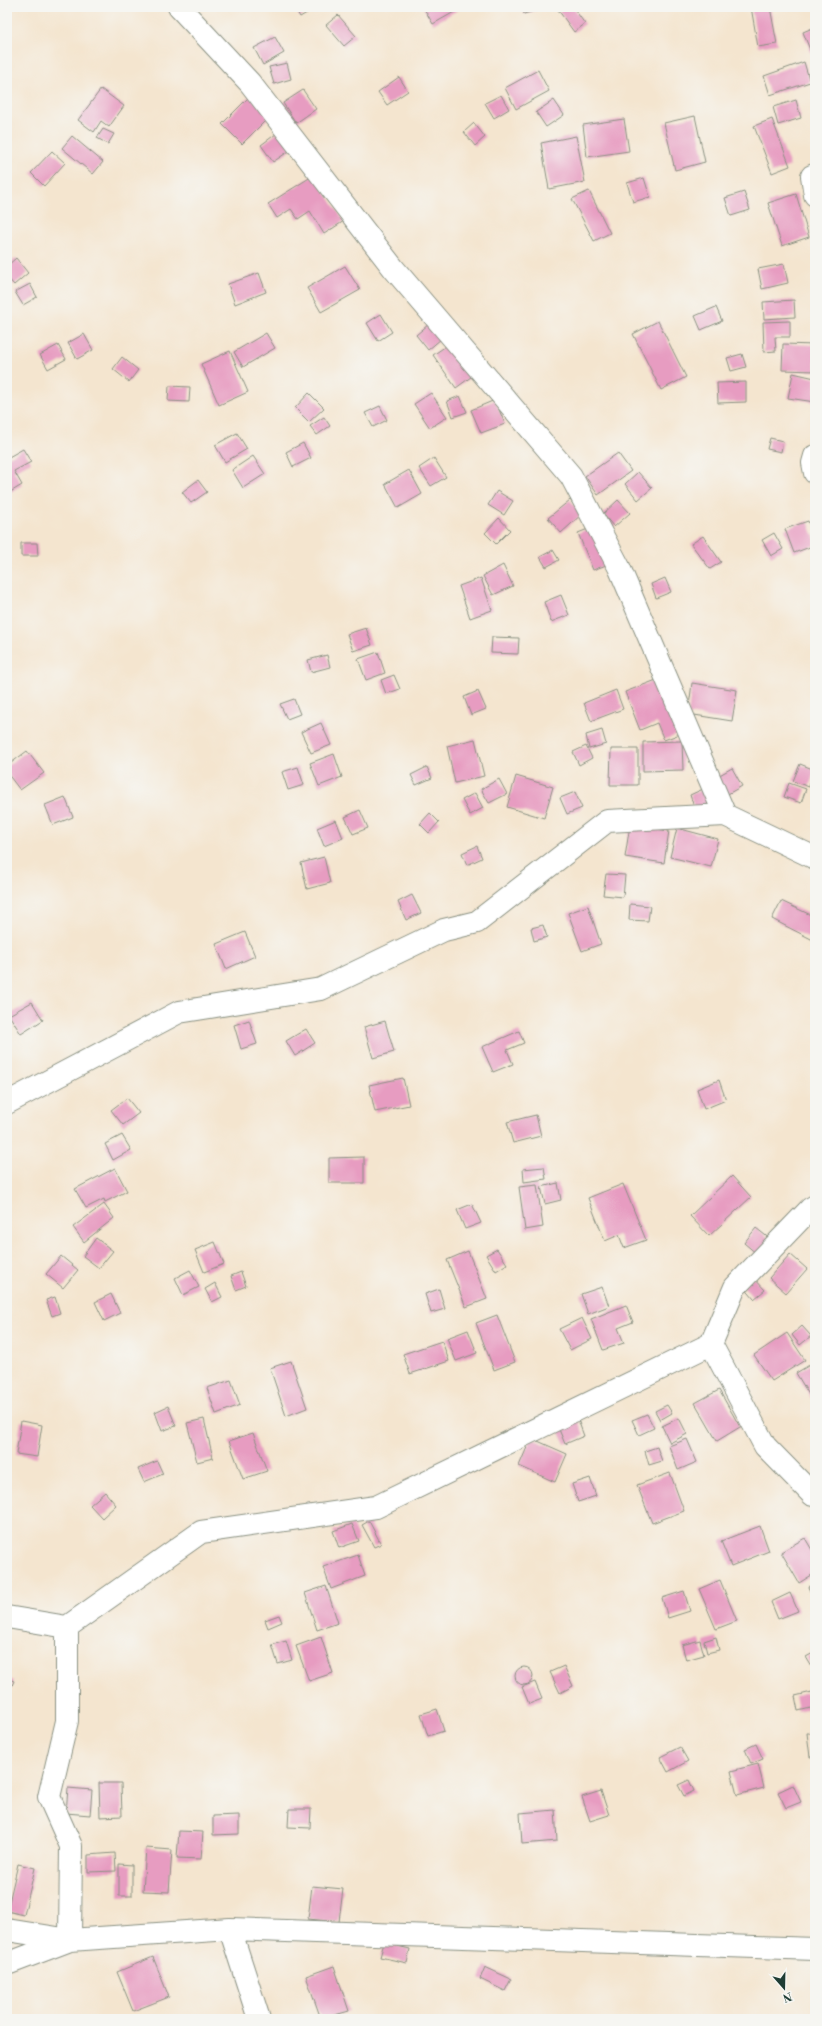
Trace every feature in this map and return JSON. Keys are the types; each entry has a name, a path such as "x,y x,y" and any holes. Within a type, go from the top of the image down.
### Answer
{"street":[{"path":"178,7 250,83 394,270 571,476 620,567 725,815"},
{"path":"815,175 812,176 815,195"},
{"path":"815,456 813,463 815,472"},
{"path":"7,1103 179,1012 321,989 444,930 477,922 607,821 725,815 815,858"},
{"path":"7,1617 67,1627 201,1532 376,1507 711,1344 735,1287 810,1209 815,1206"},
{"path":"711,1344 765,1446 813,1495 815,1494"},
{"path":"67,1627 66,1721 49,1797 71,1846 70,1940"},
{"path":"230,1929 258,2019"},
{"path":"7,1930 70,1940 230,1929 815,1949"},
{"path":"7,1964 70,1940"}],"building":[{"path":"294,7 317,7 300,17"},
{"path":"423,7 463,7 433,24"},
{"path":"522,7 547,7 524,14"},
{"path":"556,7 573,7 585,24 574,32"},
{"path":"751,7 770,7 777,44 758,47"},
{"path":"338,15 356,36 344,46 326,25"},
{"path":"815,27 815,54 812,55 803,32"},
{"path":"275,37 284,53 263,65 254,48"},
{"path":"804,62 810,82 770,95 764,76"},
{"path":"287,63 291,79 274,84 269,67"},
{"path":"538,70 549,91 516,109 505,88"},
{"path":"399,77 408,91 387,105 378,92"},
{"path":"101,89 124,106 109,127 101,121 94,132 78,120"},
{"path":"303,90 316,109 296,123 283,103"},
{"path":"501,95 509,109 494,118 485,103"},
{"path":"250,96 270,116 242,144 222,124"},
{"path":"554,100 564,115 546,127 536,112"},
{"path":"796,100 801,118 778,125 773,107"},
{"path":"695,116 705,162 675,170 664,123"},
{"path":"624,119 629,151 587,157 583,125"},
{"path":"772,119 790,166 772,173 754,126"},
{"path":"474,123 485,137 475,146 464,132"},
{"path":"103,129 114,134 108,144 97,138"},
{"path":"280,131 292,149 273,162 261,145"},
{"path":"72,136 103,162 93,174 62,148"},
{"path":"576,136 585,182 549,189 541,143"},
{"path":"52,151 65,163 44,186 31,173"},
{"path":"314,175 344,221 324,234 310,211 298,219 291,209 277,218 268,204"},
{"path":"644,178 650,197 633,202 627,183"},
{"path":"589,191 610,233 594,241 572,199"},
{"path":"744,192 750,210 731,216 725,198"},
{"path":"796,194 809,237 782,246 768,203"},
{"path":"16,258 28,273 14,285 7,277 7,266"},
{"path":"784,264 788,283 762,289 758,269"},
{"path":"345,266 360,290 321,312 307,288"},
{"path":"259,273 266,292 235,304 228,284"},
{"path":"30,284 37,297 23,305 15,292"},
{"path":"794,300 795,317 764,319 763,302"},
{"path":"716,307 722,321 701,330 695,316"},
{"path":"381,314 392,332 378,341 367,323"},
{"path":"658,321 686,377 661,390 633,334"},
{"path":"790,321 790,337 775,337 776,351 764,352 763,322"},
{"path":"429,324 441,339 428,350 416,335"},
{"path":"266,333 275,348 243,367 234,352"},
{"path":"84,334 93,350 77,359 68,343"},
{"path":"452,342 475,374 456,388 433,355"},
{"path":"783,344 815,345 815,371 782,370"},
{"path":"58,345 66,359 48,369 40,355"},
{"path":"230,351 248,392 219,405 201,364"},
{"path":"742,354 746,367 731,371 727,358"},
{"path":"122,357 138,370 129,382 113,369"},
{"path":"793,373 815,378 815,402 788,398"},
{"path":"746,382 746,402 718,403 717,383"},
{"path":"169,386 190,387 189,402 168,401"},
{"path":"309,393 324,408 309,422 295,408"},
{"path":"431,393 447,417 430,428 414,404"},
{"path":"460,396 467,412 453,417 447,401"},
{"path":"495,400 505,424 481,433 471,410"},
{"path":"380,406 387,420 373,427 365,413"},
{"path":"324,417 330,426 317,435 310,426"},
{"path":"237,433 247,449 225,462 215,445"},
{"path":"770,438 783,441 781,452 767,449"},
{"path":"303,443 311,458 293,467 286,452"},
{"path":"23,449 31,462 14,471 22,485 7,494 7,458"},
{"path":"618,453 631,471 598,495 585,476"},
{"path":"253,456 265,474 243,488 232,470"},
{"path":"434,458 446,477 431,486 419,468"},
{"path":"409,470 422,494 398,508 385,484"},
{"path":"638,472 652,488 638,500 625,484"},
{"path":"198,480 207,492 191,503 182,492"},
{"path":"497,491 513,501 504,515 488,505"},
{"path":"570,500 582,514 561,533 548,518"},
{"path":"618,500 630,513 614,527 603,514"},
{"path":"499,518 510,530 496,544 485,533"},
{"path":"808,521 815,539 815,545 794,553 785,529"},
{"path":"593,527 609,564 593,570 578,533"},
{"path":"774,533 783,549 771,556 762,540"},
{"path":"703,536 721,562 710,569 691,544"},
{"path":"21,543 37,543 38,556 21,556"},
{"path":"553,550 559,560 546,567 540,557"},
{"path":"503,565 513,586 493,595 483,576"},
{"path":"481,578 492,610 470,618 459,586"},
{"path":"665,578 671,592 656,598 651,584"},
{"path":"561,595 569,615 551,622 544,602"},
{"path":"366,628 372,645 353,651 347,634"},
{"path":"492,637 519,638 518,654 491,653"},
{"path":"378,652 385,673 366,680 358,659"},
{"path":"327,655 330,667 311,672 308,660"},
{"path":"394,675 400,689 386,694 381,680"},
{"path":"659,679 680,734 664,740 657,723 640,730 625,692"},
{"path":"692,683 737,690 732,721 688,714"},
{"path":"616,690 623,709 591,721 584,703"},
{"path":"478,691 486,709 471,715 464,697"},
{"path":"294,699 300,714 287,719 280,704"},
{"path":"321,723 331,745 311,753 301,732"},
{"path":"602,730 606,744 589,749 586,735"},
{"path":"475,739 484,776 455,783 447,746"},
{"path":"682,741 683,770 643,771 643,742"},
{"path":"586,746 592,758 579,765 573,752"},
{"path":"611,749 638,749 638,785 610,785"},
{"path":"27,751 44,773 20,790 7,773 7,766"},
{"path":"334,754 342,777 319,786 310,763"},
{"path":"800,764 815,770 809,787 793,781"},
{"path":"298,767 304,785 288,790 282,772"},
{"path":"427,767 432,778 416,785 411,775"},
{"path":"732,768 742,786 726,795 716,777"},
{"path":"516,776 553,787 544,818 507,807"},
{"path":"499,779 507,794 489,803 481,789"},
{"path":"789,783 806,789 801,803 784,797"},
{"path":"703,789 710,805 695,810 690,795"},
{"path":"575,792 582,808 567,814 560,798"},
{"path":"475,793 483,808 470,815 462,800"},
{"path":"65,797 73,817 53,825 45,805"},
{"path":"360,810 368,828 353,834 345,817"},
{"path":"430,813 439,822 429,833 420,824"},
{"path":"336,820 343,838 324,846 317,828"},
{"path":"630,825 669,831 664,863 625,857"},
{"path":"677,828 718,839 711,867 670,857"},
{"path":"477,846 482,858 467,865 462,853"},
{"path":"324,857 330,883 307,889 301,863"},
{"path":"606,874 625,875 623,897 603,895"},
{"path":"412,895 421,913 406,920 398,902"},
{"path":"781,901 815,917 815,941 772,919"},
{"path":"630,904 650,906 648,921 629,920"},
{"path":"588,906 601,944 582,951 568,913"},
{"path":"543,925 547,937 534,941 531,928"},
{"path":"245,932 255,956 226,969 216,944"},
{"path":"32,1002 43,1020 21,1034 9,1015"},
{"path":"249,1020 257,1044 241,1049 234,1025"},
{"path":"385,1021 394,1052 373,1058 364,1027"},
{"path":"306,1029 315,1043 295,1056 286,1041"},
{"path":"519,1031 524,1043 507,1050 513,1064 493,1072 482,1047"},
{"path":"403,1078 409,1105 375,1112 369,1085"},
{"path":"719,1080 726,1100 704,1109 697,1089"},
{"path":"812,1080 815,1080 815,1090"},
{"path":"127,1098 139,1113 123,1125 111,1110"},
{"path":"536,1115 541,1136 513,1143 507,1122"},
{"path":"122,1135 131,1150 113,1160 105,1144"},
{"path":"364,1157 364,1183 329,1183 329,1158"},
{"path":"544,1167 546,1179 524,1182 523,1169"},
{"path":"115,1168 127,1191 105,1202 104,1199 86,1208 75,1189"},
{"path":"732,1176 751,1197 709,1236 690,1216"},
{"path":"558,1183 561,1200 545,1204 541,1187"},
{"path":"623,1184 646,1240 624,1248 619,1235 605,1241 588,1198"},
{"path":"537,1185 543,1227 525,1230 519,1187"},
{"path":"104,1204 114,1218 84,1242 73,1227"},
{"path":"472,1204 481,1223 465,1229 457,1210"},
{"path":"756,1228 770,1239 757,1254 744,1243"},
{"path":"96,1238 113,1251 99,1268 83,1256"},
{"path":"215,1242 224,1264 204,1272 195,1250"},
{"path":"497,1249 507,1264 496,1271 486,1255"},
{"path":"468,1251 487,1299 466,1307 447,1260"},
{"path":"790,1254 807,1269 786,1293 769,1278"},
{"path":"61,1256 78,1270 63,1288 46,1274"},
{"path":"190,1270 199,1287 183,1295 175,1278"},
{"path":"241,1272 246,1286 236,1290 231,1276"},
{"path":"753,1277 765,1290 754,1299 743,1286"},
{"path":"215,1283 222,1297 212,1302 205,1289"},
{"path":"602,1287 609,1306 588,1314 581,1294"},
{"path":"439,1289 445,1309 431,1313 425,1294"},
{"path":"111,1294 120,1313 104,1321 95,1302"},
{"path":"55,1297 60,1313 52,1316 46,1300"},
{"path":"626,1305 633,1322 618,1328 624,1343 603,1350 591,1319"},
{"path":"497,1315 515,1362 494,1370 476,1323"},
{"path":"582,1318 592,1339 570,1350 559,1329"},
{"path":"802,1326 811,1336 800,1345 792,1335"},
{"path":"468,1330 477,1353 456,1361 447,1338"},
{"path":"787,1333 805,1360 772,1381 754,1355"},
{"path":"442,1341 449,1361 410,1374 403,1354"},
{"path":"291,1361 307,1408 286,1416 270,1368"},
{"path":"813,1363 815,1366 815,1396 811,1398 796,1373"},
{"path":"231,1380 240,1405 216,1414 207,1388"},
{"path":"719,1390 740,1427 717,1441 695,1403"},
{"path":"667,1405 672,1413 660,1420 655,1411"},
{"path":"168,1406 176,1426 162,1431 155,1412"},
{"path":"647,1414 654,1428 639,1435 632,1420"},
{"path":"679,1418 687,1434 670,1443 662,1426"},
{"path":"204,1419 213,1458 197,1462 187,1423"},
{"path":"578,1420 584,1436 565,1444 558,1427"},
{"path":"21,1421 42,1425 37,1457 16,1454"},
{"path":"253,1433 267,1471 243,1479 229,1441"},
{"path":"531,1438 567,1454 555,1482 519,1466"},
{"path":"687,1439 697,1462 678,1470 669,1446"},
{"path":"657,1447 662,1461 649,1465 645,1451"},
{"path":"157,1461 163,1474 144,1482 138,1469"},
{"path":"670,1473 684,1511 652,1523 637,1485"},
{"path":"590,1478 596,1496 578,1502 572,1484"},
{"path":"105,1492 116,1505 102,1518 90,1505"},
{"path":"369,1521 381,1544 374,1547 362,1525"},
{"path":"352,1524 359,1541 339,1548 333,1531"},
{"path":"760,1526 769,1551 731,1566 721,1541"},
{"path":"805,1538 815,1555 815,1573 799,1583 781,1552"},
{"path":"358,1555 365,1576 331,1589 323,1567"},
{"path":"720,1580 737,1621 716,1629 699,1589"},
{"path":"815,1584 815,1601 808,1587"},
{"path":"326,1586 338,1623 317,1630 305,1593"},
{"path":"684,1591 690,1611 668,1618 662,1598"},
{"path":"790,1593 798,1611 778,1619 771,1602"},
{"path":"279,1615 282,1622 268,1628 265,1620"},
{"path":"321,1637 333,1673 309,1681 296,1646"},
{"path":"716,1637 719,1650 707,1653 704,1641"},
{"path":"700,1640 704,1655 686,1660 682,1645"},
{"path":"286,1641 292,1660 278,1664 272,1645"},
{"path":"815,1652 815,1666 812,1667 806,1657"},
{"path":"564,1666 573,1686 560,1693 550,1672"},
{"path":"520,1667 528,1667 533,1672 531,1683 528,1685 520,1685 515,1680 515,1672"},
{"path":"815,1670 815,1680 811,1672"},
{"path":"7,1678 14,1681 7,1697"},
{"path":"535,1682 542,1699 529,1704 522,1687"},
{"path":"812,1692 815,1707 798,1711 795,1696"},
{"path":"437,1709 444,1731 428,1736 421,1714"},
{"path":"807,1733 815,1733 815,1756 810,1757"},
{"path":"756,1744 763,1759 751,1764 745,1749"},
{"path":"680,1747 688,1761 668,1772 660,1757"},
{"path":"758,1764 764,1788 737,1795 731,1771"},
{"path":"689,1780 694,1791 684,1796 678,1785"},
{"path":"99,1783 121,1783 122,1816 100,1817"},
{"path":"793,1785 801,1802 786,1808 778,1792"},
{"path":"68,1788 92,1790 90,1815 66,1813"},
{"path":"601,1791 609,1815 590,1821 582,1797"},
{"path":"815,1791 815,1801 811,1793"},
{"path":"289,1809 311,1809 310,1828 288,1827"},
{"path":"555,1810 557,1841 522,1844 520,1813"},
{"path":"239,1815 239,1834 213,1835 213,1816"},
{"path":"179,1831 203,1832 201,1859 177,1858"},
{"path":"146,1848 172,1850 169,1892 143,1891"},
{"path":"115,1853 116,1871 88,1872 88,1855"},
{"path":"18,1864 35,1868 24,1915 7,1911"},
{"path":"119,1864 132,1865 132,1896 119,1896"},
{"path":"312,1886 343,1889 339,1922 308,1919"},
{"path":"384,1943 410,1949 407,1963 380,1957"},
{"path":"153,1957 169,1997 133,2011 117,1972"},
{"path":"334,1966 349,2011 321,2019 306,1976"},
{"path":"485,1967 511,1979 505,1991 480,1979"}]}
